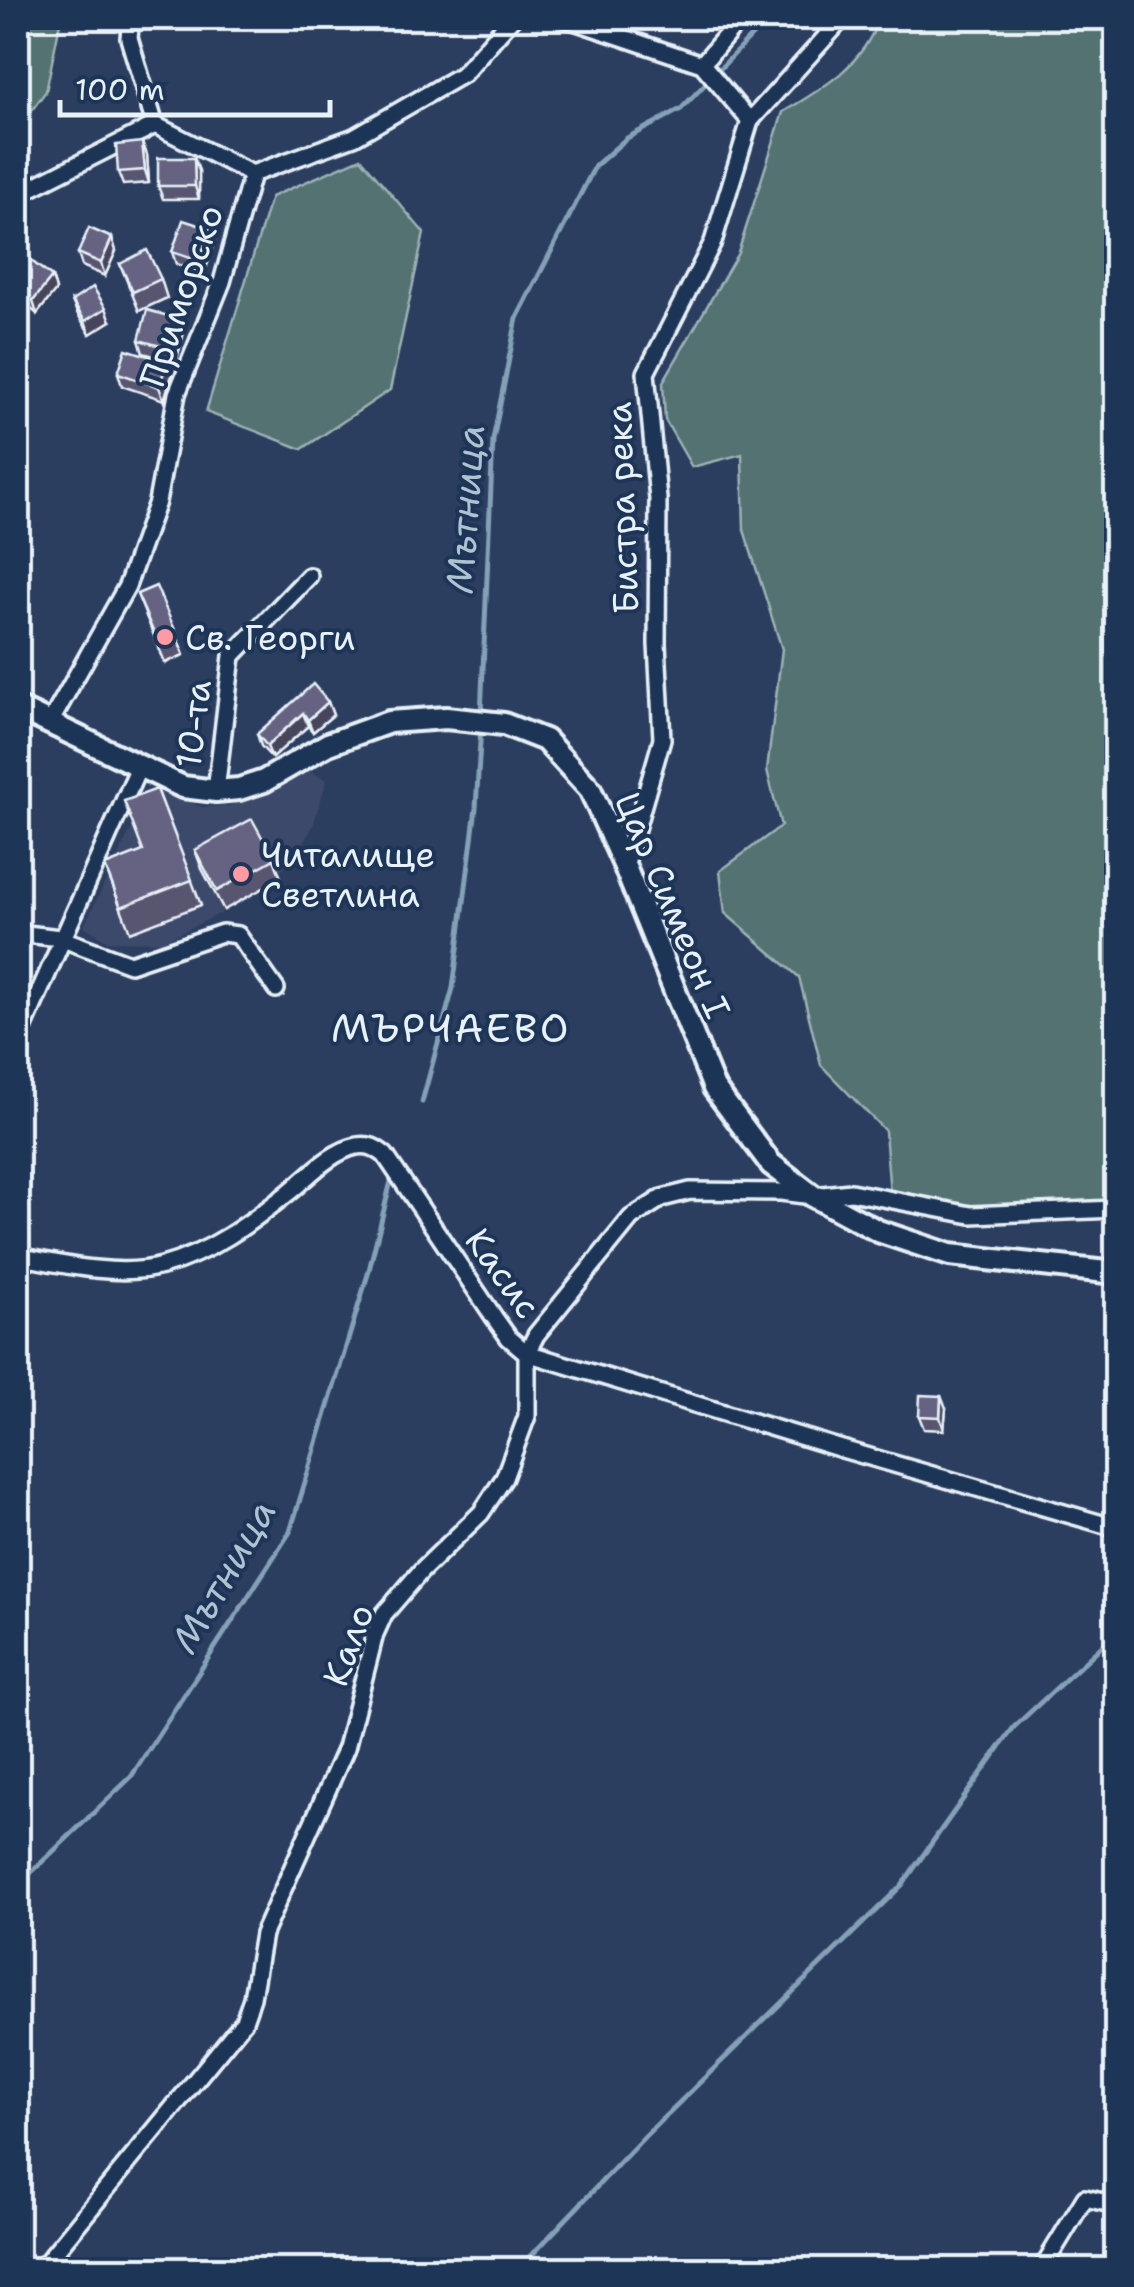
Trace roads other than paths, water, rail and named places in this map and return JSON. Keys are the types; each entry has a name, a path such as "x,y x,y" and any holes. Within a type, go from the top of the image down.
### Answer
{"street":[{"path":"131,18 129,38 155,125 252,174"},
{"name":"Приморско","path":"51,721 127,586 158,502 177,394 222,282 252,174 354,138 464,74 512,18"},
{"path":"565,18 702,64 750,121"},
{"path":"702,64 741,18"},
{"name":"Бистра река","path":"625,867 662,739 657,644 658,498 646,373 713,242 750,121 843,18"},
{"path":"18,198 155,125"},
{"name":"10-та","path":"216,791 232,656 309,576"},
{"name":"Цар Симеон I","path":"18,708 183,787 216,791 264,781 328,744 389,722 417,718 469,720 493,723 545,740 590,789 714,1088 771,1164 812,1196 878,1231 950,1255 1116,1273"},
{"path":"18,1040 139,766"},
{"path":"18,933 60,938 130,964 222,932 238,935 276,990"},
{"name":"Касис","path":"18,1256 86,1269 158,1268 207,1251 339,1153 357,1146 372,1146 386,1154 494,1317 527,1352 1116,1528"},
{"path":"527,1352 631,1218 662,1198 690,1191 812,1196 852,1192 971,1215 1116,1209"},
{"name":"Кало","path":"40,2270 244,2022 264,1934 346,1748 384,1614 481,1512 504,1478 526,1416 527,1352"},
{"path":"1041,2270 1085,2198 1116,2205"}],"waterway":[{"name":"Мътница","path":"481,715 493,440 517,318 595,166 627,138 681,109 769,18"},
{"name":"Мътница","path":"422,1102 453,988 476,808 481,726"},
{"name":"Мътница","path":"18,1885 131,1777 290,1532 368,1274 391,1181"},
{"path":"522,2270 646,2135 902,1885 1014,1727 1116,1633"}],"place":[{"name":"Св. Георги","path":"165,637"},
{"name":"Читалище Светлина","path":"241,874"}],"district":[{"name":"МЪРЧАЕВО","path":"451,1028"}]}
